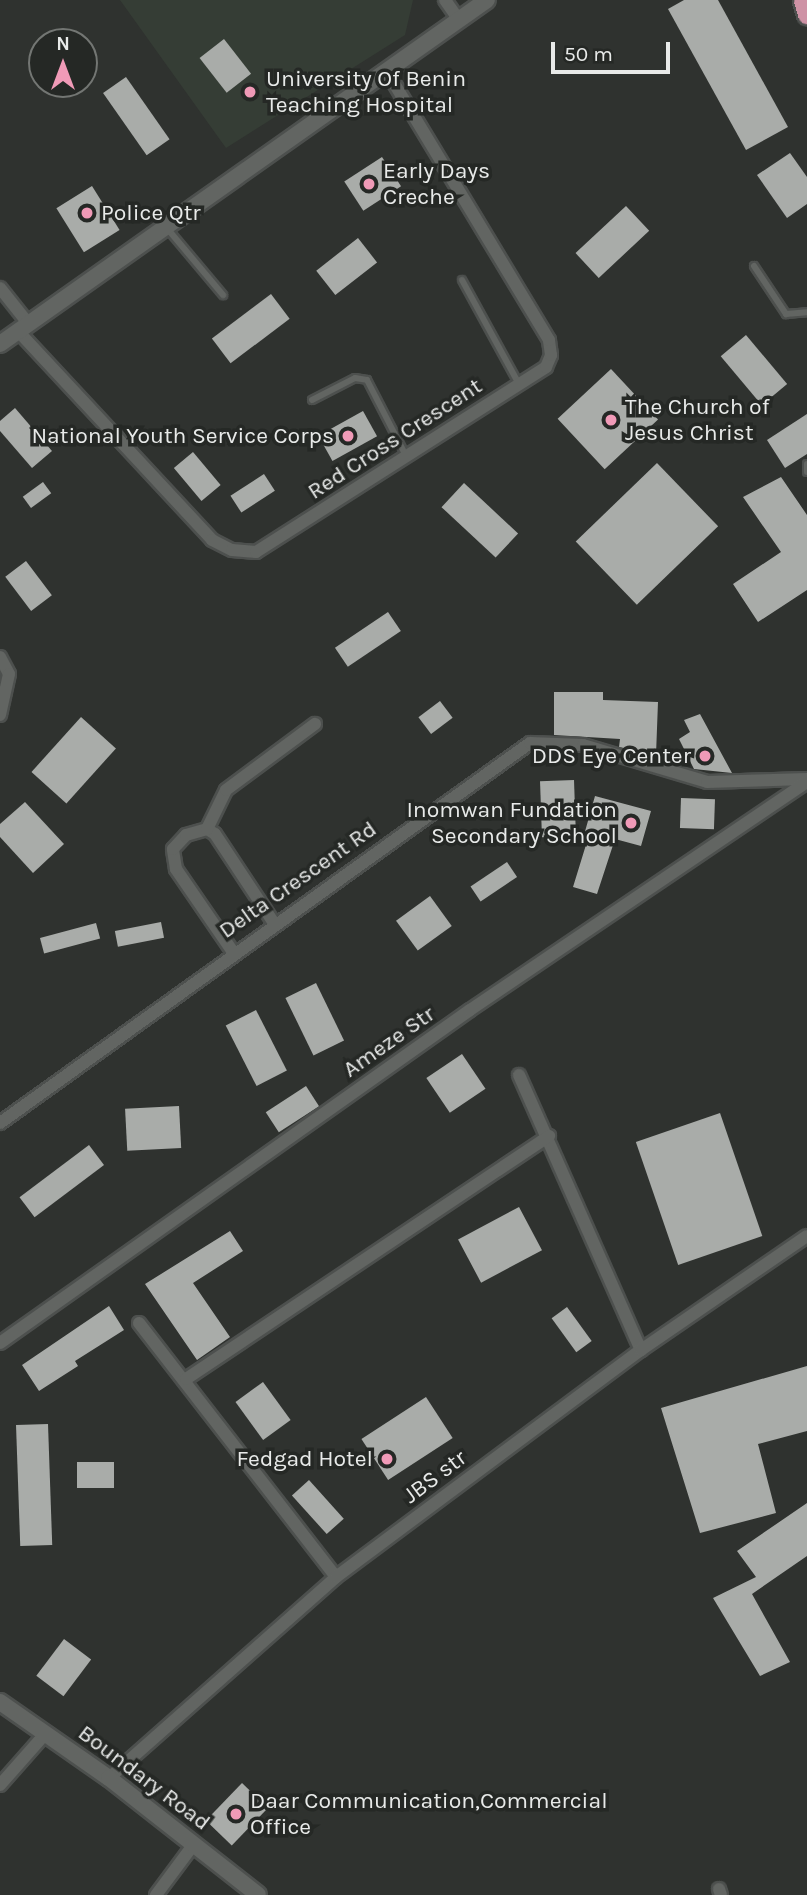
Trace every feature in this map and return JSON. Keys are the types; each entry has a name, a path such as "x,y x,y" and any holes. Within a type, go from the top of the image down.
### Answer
{"highway":[{"path":"803,0 807,13"}],"street":[{"path":"446,0 459,20"},
{"path":"0,344 487,0"},
{"name":"Red Cross Crescent","path":"0,288 23,326 212,540 232,550 256,552 546,367 551,355 548,340 386,70"},
{"path":"0,657 9,674 0,715"},
{"path":"211,831 226,789 316,724"},
{"name":"Delta Crescent Rd","path":"0,1123 233,952 530,743 583,745 707,782 758,784 807,781"},
{"name":"Ameze Str","path":"0,1343 471,1010 807,781"},
{"path":"211,831 186,835 173,849 173,858 233,952"},
{"path":"211,831 274,923"},
{"path":"519,1075 549,1136 641,1350"},
{"path":"186,1379 549,1136"},
{"name":"JBS str","path":"109,1778 336,1577 641,1350 807,1236"},
{"path":"139,1323 186,1379 336,1577"},
{"name":"Boundary Road","path":"0,1702 109,1778 258,1895"},
{"path":"0,1785 46,1733"},
{"path":"156,1895 194,1844"}],"lane":[{"path":"165,226 223,295"},
{"path":"754,266 786,314 807,312"},
{"path":"462,281 519,384"},
{"path":"312,400 355,378 367,380 406,456"},
{"path":"807,464 807,472"}],"shaded area":[{"name":"University Of Benin Teaching Hospital","path":"120,0 413,0 405,35 226,148"}],"building":[{"path":"684,0 718,0 788,127 746,150 668,9"},
{"path":"224,39 251,74 227,93 200,58"},
{"path":"126,77 170,139 147,155 103,93"},
{"path":"790,153 807,177 807,204 787,218 757,175"},
{"path":"382,157 401,186 363,211 344,182"},
{"path":"92,186 120,230 84,252 56,208"},
{"path":"626,206 649,231 599,278 576,253"},
{"path":"358,238 377,262 335,295 316,271"},
{"path":"271,294 290,319 231,363 212,339"},
{"path":"746,335 787,384 762,405 721,356"},
{"path":"611,369 658,419 605,469 558,419"},
{"path":"15,408 52,451 32,468 0,431 0,421"},
{"name":"National Youth Service Corps","path":"363,411 377,436 332,461 318,436"},
{"path":"807,414 807,454 785,468 767,440"},
{"path":"193,452 221,485 201,501 174,468"},
{"path":"657,463 718,526 637,605 576,541"},
{"path":"264,474 275,491 241,513 230,496"},
{"path":"781,477 807,515 807,590 758,622 733,584 781,552 743,497"},
{"path":"43,482 51,493 31,508 23,497"},
{"path":"464,483 518,533 496,558 441,507"},
{"path":"26,561 52,595 31,611 5,577"},
{"path":"388,612 401,631 348,667 335,648"},
{"path":"554,692 603,692 603,700 658,702 656,755 619,747 620,739 554,735"},
{"path":"440,701 453,718 431,734 418,717"},
{"name":"DDS Eye Center","path":"700,714 732,773 694,769 679,739 690,732 684,720"},
{"path":"81,717 116,748 66,803 31,772"},
{"path":"574,780 576,836 542,837 540,781"},
{"path":"595,796 651,811 641,846 615,839 597,894 573,887 589,835 584,835"},
{"path":"681,798 715,799 714,829 680,828"},
{"path":"25,802 64,844 33,873 0,837 0,824"},
{"path":"507,862 517,877 481,902 471,887"},
{"path":"430,896 452,926 418,951 396,921"},
{"path":"161,922 164,938 118,947 115,931"},
{"path":"96,923 100,938 44,953 40,938"},
{"path":"316,983 344,1041 313,1055 285,998"},
{"path":"256,1010 287,1071 257,1086 226,1025"},
{"path":"462,1054 485,1089 450,1113 426,1078"},
{"path":"306,1086 319,1106 279,1132 266,1112"},
{"path":"179,1106 181,1148 127,1151 125,1109"},
{"path":"720,1113 762,1236 678,1265 636,1142"},
{"path":"89,1145 104,1165 35,1217 20,1197"},
{"path":"519,1207 542,1250 481,1283 458,1239"},
{"path":"230,1231 243,1251 193,1283 230,1337 197,1360 145,1284"},
{"path":"109,1306 124,1330 75,1361 78,1366 39,1391 22,1365"},
{"path":"567,1307 592,1341 576,1352 552,1318"},
{"path":"807,1366 807,1431 758,1444 776,1513 700,1533 661,1408"},
{"path":"263,1382 291,1420 263,1440 235,1402"},
{"path":"426,1397 453,1438 388,1480 361,1439"},
{"path":"48,1424 52,1545 20,1546 16,1425"},
{"path":"77,1462 114,1462 114,1488 77,1488"},
{"path":"309,1480 344,1519 327,1534 292,1495"},
{"path":"807,1503 807,1556 752,1594 790,1662 760,1676 713,1598 756,1577 737,1551"},
{"path":"64,1639 91,1659 63,1696 36,1676"},
{"name":"Daar Communication,Commercial Office","path":"242,1783 268,1808 232,1845 206,1820"}],"place":[{"name":"University Of Benin Teaching Hospital","path":"250,92"},
{"name":"Early Days Creche","path":"369,184"},
{"name":"Police Qtr","path":"87,213"},
{"name":"The Church of Jesus Christ","path":"611,420"},
{"name":"National Youth Service Corps","path":"348,436"},
{"name":"DDS Eye Center","path":"705,756"},
{"name":"Inomwan Fundation Secondary School","path":"631,823"},
{"name":"Fedgad Hotel","path":"387,1459"},
{"name":"Daar Communication,Commercial Office","path":"236,1814"}]}
